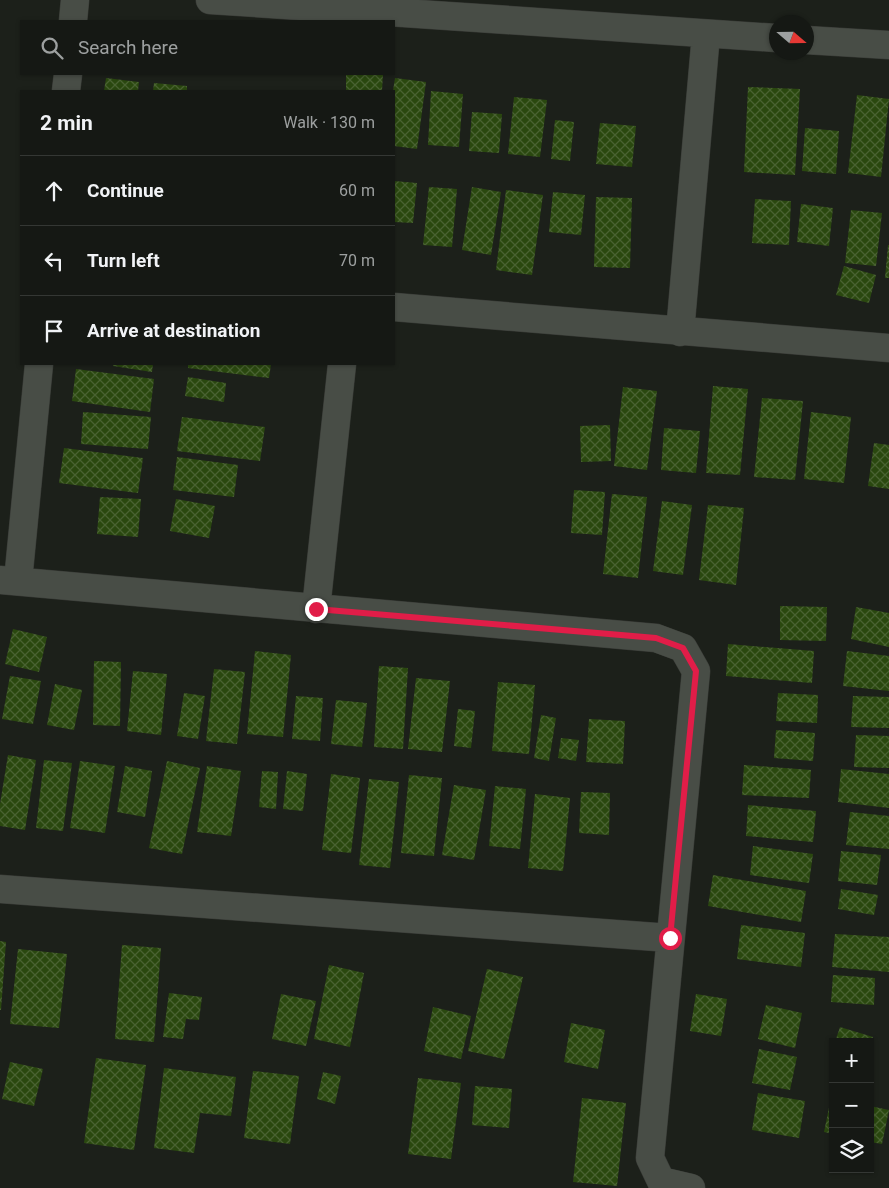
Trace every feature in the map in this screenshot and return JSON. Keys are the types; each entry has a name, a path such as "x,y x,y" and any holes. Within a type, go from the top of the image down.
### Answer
{"street":[{"path":"73,20 75,0"},
{"path":"210,0 769,38"},
{"path":"680,332 706,34"},
{"path":"814,40 889,45"},
{"path":"66,90 68,75"},
{"path":"395,307 889,348"},
{"path":"39,365 9,581 656,638 683,648 696,671 650,1158 661,1181 692,1188"},
{"path":"316,609 342,365"},
{"path":"0,889 670,938"}],"building":[{"path":"346,75 383,75 382,90 346,90"},
{"path":"106,78 139,82 138,90 104,90"},
{"path":"395,78 426,82 417,149 395,146 395,90 393,90"},
{"path":"154,83 187,86 187,90 153,90"},
{"path":"748,87 800,89 795,175 744,172"},
{"path":"431,91 463,94 459,147 428,145"},
{"path":"857,95 889,99 881,177 848,173"},
{"path":"514,97 547,100 540,157 508,154"},
{"path":"472,112 502,114 499,153 469,151"},
{"path":"555,120 574,122 570,161 551,159"},
{"path":"600,123 636,126 632,167 596,164"},
{"path":"805,128 839,131 836,174 802,171"},
{"path":"395,181 417,183 413,223 395,222"},
{"path":"429,187 457,189 452,247 423,245"},
{"path":"472,187 501,192 491,255 462,250"},
{"path":"506,190 543,195 532,275 496,270"},
{"path":"553,192 585,195 581,235 549,232"},
{"path":"596,197 632,198 630,268 594,267"},
{"path":"755,199 791,201 789,245 752,243"},
{"path":"801,204 833,208 829,246 797,242"},
{"path":"851,210 882,213 876,266 845,263"},
{"path":"888,245 889,278 885,278"},
{"path":"844,266 876,275 869,303 836,295"},
{"path":"113,365 153,365 152,372"},
{"path":"188,365 271,365 269,378 188,368"},
{"path":"76,369 154,379 150,412 72,401"},
{"path":"188,377 226,383 224,402 185,396"},
{"path":"713,386 748,389 740,475 706,473"},
{"path":"623,387 657,391 647,470 614,466"},
{"path":"762,398 803,401 795,480 754,477"},
{"path":"83,412 151,417 148,449 81,444"},
{"path":"811,412 851,417 844,483 804,479"},
{"path":"182,417 265,427 260,461 177,451"},
{"path":"610,425 611,461 581,462 580,426"},
{"path":"664,428 700,431 696,473 661,470"},
{"path":"874,443 889,445 889,489 868,486"},
{"path":"64,448 143,458 138,493 59,483"},
{"path":"177,457 238,465 234,497 173,490"},
{"path":"574,490 605,492 602,535 571,533"},
{"path":"612,494 647,497 638,578 603,574"},
{"path":"100,497 141,499 138,537 97,534"},
{"path":"176,499 215,506 209,538 170,531"},
{"path":"662,501 692,505 683,575 653,571"},
{"path":"708,505 744,508 736,585 699,580"},
{"path":"780,606 827,607 826,641 780,640"},
{"path":"856,607 889,613 889,647 851,639"},
{"path":"13,629 47,637 39,672 5,664"},
{"path":"728,644 814,651 812,683 726,676"},
{"path":"255,651 291,655 283,737 247,734"},
{"path":"847,651 889,656 889,691 843,686"},
{"path":"94,661 121,662 120,726 93,725"},
{"path":"379,666 408,668 403,749 374,747"},
{"path":"214,669 245,672 237,744 206,741"},
{"path":"133,671 167,674 161,735 127,731"},
{"path":"10,676 41,681 33,724 2,719"},
{"path":"416,678 450,681 442,752 408,749"},
{"path":"498,682 535,685 529,754 492,751"},
{"path":"55,684 82,690 74,730 47,725"},
{"path":"184,693 205,696 198,739 177,736"},
{"path":"778,693 818,695 817,723 776,721"},
{"path":"296,696 323,698 320,741 292,739"},
{"path":"853,696 889,697 889,728 851,727"},
{"path":"336,700 367,703 362,747 331,744"},
{"path":"458,709 475,711 471,748 454,746"},
{"path":"541,715 556,718 549,761 534,758"},
{"path":"589,719 625,721 623,764 586,762"},
{"path":"776,730 815,733 813,761 774,758"},
{"path":"856,735 889,736 889,768 854,767"},
{"path":"561,738 579,740 576,761 558,758"},
{"path":"8,755 36,760 25,830 0,826 0,804"},
{"path":"44,760 72,763 63,831 36,828"},
{"path":"80,761 115,766 105,833 70,828"},
{"path":"167,761 200,768 182,854 149,848"},
{"path":"744,765 811,770 809,798 742,795"},
{"path":"125,766 152,771 145,817 117,812"},
{"path":"207,766 241,771 231,836 197,832"},
{"path":"841,769 889,774 889,808 838,802"},
{"path":"262,771 278,772 276,809 259,807"},
{"path":"287,771 307,774 303,811 283,809"},
{"path":"331,774 360,778 351,853 322,850"},
{"path":"409,775 442,778 434,856 401,853"},
{"path":"369,779 399,782 390,868 359,865"},
{"path":"454,785 486,790 474,860 442,855"},
{"path":"495,786 526,789 520,849 489,846"},
{"path":"581,792 610,793 609,835 579,833"},
{"path":"535,794 570,798 563,871 528,868"},
{"path":"748,805 816,811 813,842 746,836"},
{"path":"850,812 889,816 889,849 846,845"},
{"path":"753,846 813,854 809,883 750,875"},
{"path":"841,851 881,855 877,885 838,881"},
{"path":"713,875 806,891 801,922 708,906"},
{"path":"841,889 878,895 874,915 838,909"},
{"path":"741,925 805,933 801,967 737,959"},
{"path":"835,934 889,937 889,972 832,967"},
{"path":"0,941 6,942 1,1010 0,1010"},
{"path":"122,945 161,948 154,1042 115,1039"},
{"path":"18,949 67,954 59,1028 10,1024"},
{"path":"329,965 364,973 350,1047 314,1039"},
{"path":"487,969 523,977 504,1059 468,1051"},
{"path":"833,975 875,978 874,1005 831,1002"},
{"path":"169,993 202,997 199,1020 186,1019 183,1039 163,1037"},
{"path":"281,994 316,1001 306,1046 272,1039"},
{"path":"696,994 727,999 721,1036 690,1031"},
{"path":"766,1005 802,1013 795,1048 758,1039"},
{"path":"433,1007 471,1016 461,1059 424,1051"},
{"path":"571,1023 605,1030 598,1069 564,1062"},
{"path":"840,1027 873,1037 873,1038 836,1038"},
{"path":"759,1049 797,1057 790,1090 752,1083"},
{"path":"96,1058 146,1065 134,1150 84,1143"},
{"path":"10,1062 43,1069 34,1106 2,1099"},
{"path":"164,1068 236,1077 231,1116 200,1113 194,1153 154,1148"},
{"path":"253,1071 299,1076 290,1144 244,1138"},
{"path":"323,1072 341,1076 335,1104 317,1099"},
{"path":"418,1078 461,1083 451,1159 408,1154"},
{"path":"475,1086 512,1089 509,1128 472,1125"},
{"path":"758,1093 805,1101 799,1138 752,1130"},
{"path":"582,1098 626,1103 617,1186 573,1182"},
{"path":"874,1107 889,1110 882,1144 874,1143"},
{"path":"829,1108 829,1133 824,1132"}],"route":[{"path":"316,609 656,638 683,648 696,671 670,938"}]}
